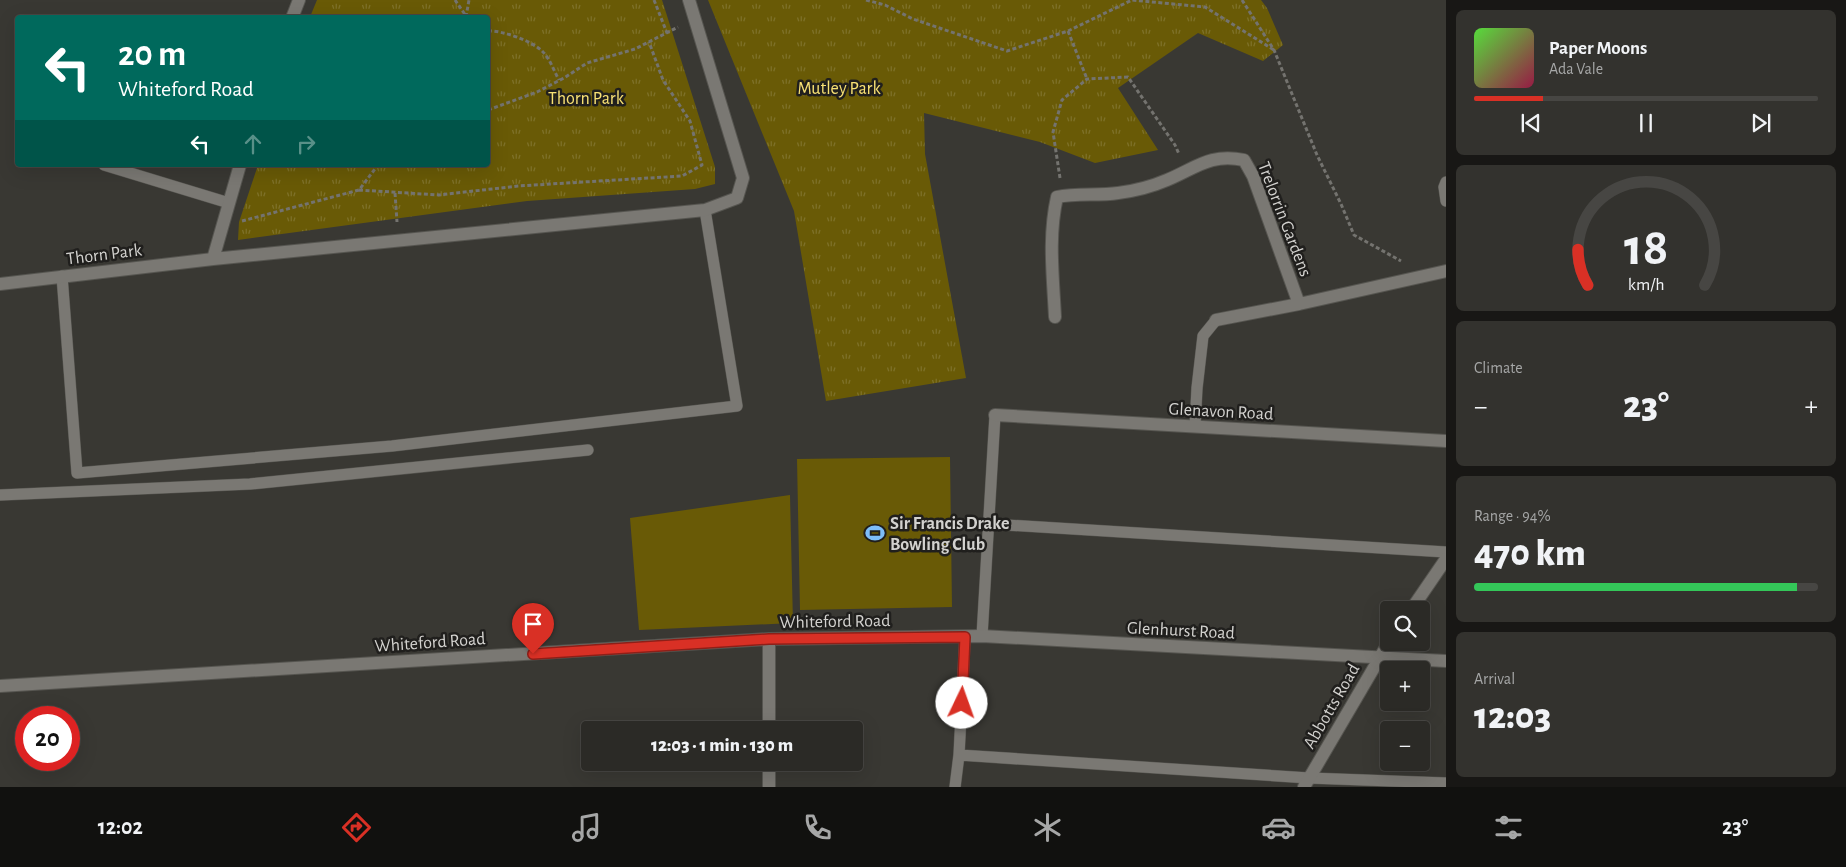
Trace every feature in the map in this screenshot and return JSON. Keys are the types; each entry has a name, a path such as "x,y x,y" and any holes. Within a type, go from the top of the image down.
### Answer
{"street":[{"path":"293,15 299,0"},
{"name":"Thorn Park","path":"0,284 213,259 705,210 737,198 743,178 689,0"},
{"name":"Trelorrin Gardens","path":"1063,196 1118,193 1166,180 1210,159 1233,158 1244,160 1253,176 1299,304"},
{"path":"213,259 239,167"},
{"path":"1055,317 1051,243 1052,220 1056,197 1063,196"},
{"path":"1216,320 1299,304 1446,271"},
{"name":"Glenavon Road","path":"995,415 1446,441"},
{"path":"1417,601 1446,559"},
{"name":"Whiteford Road","path":"0,686 769,639 982,636"},
{"name":"Glenhurst Road","path":"982,636 1446,661"},
{"path":"769,639 769,721"},
{"name":"Abbotts Road","path":"1306,782 1383,651"},
{"path":"769,771 769,787"}],"lane":[{"path":"111,167 229,203"},
{"path":"1446,182 1444,187 1446,201"},
{"path":"62,276 76,473 392,446 736,406 705,210"},
{"path":"1195,426 1203,336 1216,320"},
{"path":"982,636 995,415"},
{"path":"0,495 250,484 588,450"},
{"path":"990,524 1446,552"},
{"path":"955,787 959,755 965,637"},
{"path":"959,755 1306,782 1446,783"}],"path":[{"path":"455,0 465,15"},
{"path":"466,15 469,0"},
{"path":"654,0 667,33"},
{"path":"866,0 885,5 913,19 1007,51 1068,31 1132,0 1205,7 1274,50"},
{"path":"1242,0 1274,50 1317,155 1354,236 1426,274"},
{"path":"490,109 537,92 586,63 634,49 694,19"},
{"path":"490,31 497,30 537,47 543,52 559,80"},
{"path":"1068,31 1087,79"},
{"path":"239,222 359,190 439,195 518,186 682,176 702,165 690,120 663,80 649,42"},
{"path":"1063,196 1053,132 1062,100 1087,79 1128,78 1175,145 1186,170"},
{"path":"359,190 376,167"},
{"path":"395,192 398,240"}],"green space":[{"name":"Thorn Park","path":"317,0 662,0 715,167 715,184 695,189 527,201 238,240 239,222 257,167 490,167 490,15 311,15"},
{"name":"Mutley Park","path":"708,0 1261,0 1267,8 1283,45 1263,61 1198,33 1118,88 1158,150 1095,163 1040,142 924,113 925,154 966,378 826,401 794,211"},
{"name":"Sir Francis Drake Bowling Club","path":"950,457 952,607 800,610 797,459"},
{"path":"790,495 793,623 639,630 630,518"}],"place":[{"name":"Sir Francis Drake Bowling Club","path":"875,533"}],"route":[{"path":"533,654 769,639 965,637 962,703"}]}
